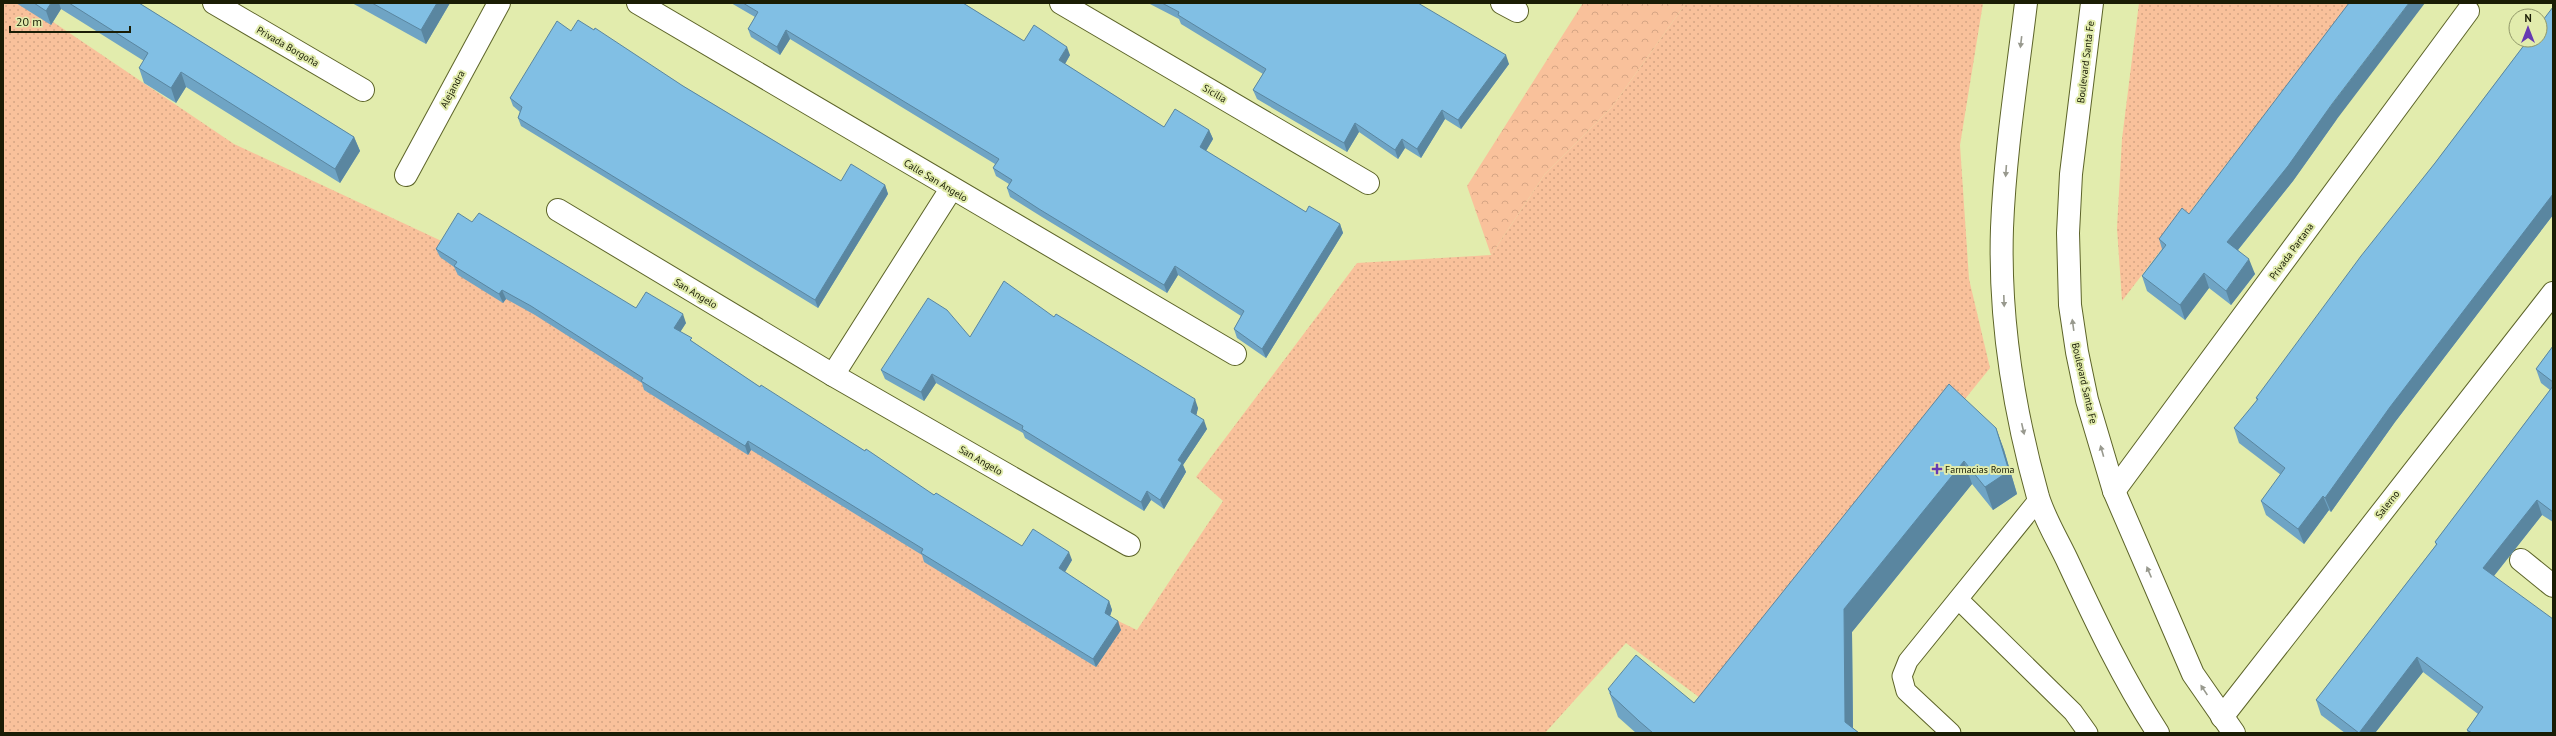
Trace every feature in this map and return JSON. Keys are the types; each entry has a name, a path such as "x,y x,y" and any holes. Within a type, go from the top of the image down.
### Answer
{"street":[{"name":"Privada Borgoña","path":"214,3 363,90"},
{"name":"Alejandra","path":"406,175 499,3"},
{"name":"Calle San Angelo","path":"638,3 951,189 1235,354"},
{"name":"Sicilia","path":"1061,3 1368,183"},
{"path":"2026,3 2008,146 2002,229 2006,326 2016,396 2039,499 2098,628 2136,699 2158,733"},
{"name":"Boulevard Santa Fe","path":"2092,3 2072,174 2069,267 2070,305 2077,352 2087,400 2114,491 2193,674 2228,725"},
{"name":"Privada Partana","path":"2114,491 2468,11"},
{"path":"833,375 951,189"},
{"name":"San Angelo","path":"558,210 833,375 1129,545"},
{"name":"Salerno","path":"2228,725 2553,293"},
{"path":"2521,560 2553,586"}],"lane":[{"path":"1951,733 1906,691 1902,676 1908,661 1959,600 2039,499"},
{"path":"1959,600 2073,712 2088,733"}],"green space":[{"path":"3,3 25,3 234,144 480,259 1020,574 1137,630 1223,501 1196,477 1357,263 1491,255 1545,174 1612,107 1686,3 1983,3 1960,145 1969,279 1990,368 1715,709 1626,643 1545,733 3,733"},
{"path":"1583,3 1686,3 1612,107 1545,174 1491,255 1467,186"},
{"path":"2139,3 2350,3 2122,301 2117,228 2122,139"}],"building":[{"path":"34,3 51,3 46,11"},
{"path":"69,3 139,3 354,137 335,169 181,72 171,88 139,68 148,53"},
{"path":"372,3 437,3 421,30"},
{"path":"743,3 963,3 1024,41 1034,25 1067,47 1059,60 1164,127 1175,109 1209,130 1200,147 1306,212 1309,206 1340,224 1262,349 1234,329 1244,311 1175,266 1164,285 1039,209 1007,188 1012,180 993,168 999,159 786,30 777,47 748,29 758,12"},
{"path":"1162,3 1418,3 1506,55 1458,120 1442,110 1417,149 1402,139 1395,150 1355,123 1344,143 1253,90 1266,69 1178,15 1179,12"},
{"path":"2349,3 2409,3 2332,104 2288,166 2227,242 2249,259 2226,291 2204,273 2180,305 2142,276 2166,245 2159,239 2182,208 2189,214"},
{"path":"2553,7 2553,194 2390,407 2325,498 2323,496 2298,529 2261,501 2285,468 2234,428 2258,399 2256,398 2361,256 2435,163 2522,48 2548,48 2548,14"},
{"path":"578,20 594,30 595,28 683,86 841,181 851,164 885,185 815,300 518,118 522,107 510,98 557,21 571,31"},
{"path":"458,213 472,222 479,213 636,308 646,292 683,314 674,328 692,338 690,340 760,387 761,385 865,451 866,449 934,495 936,493 1022,546 1033,529 1069,552 1059,568 1109,601 1105,613 1118,621 1093,659 921,553 923,549 748,441 745,446 641,381 643,378 531,306 502,290 499,294 454,266 457,262 436,249"},
{"path":"1004,281 1054,317 1056,314 1195,399 1191,412 1204,420 1178,460 1182,463 1160,500 1147,491 1141,502 1022,429 1023,426 932,374 921,392 881,370 928,298 947,310 970,337"},
{"path":"2553,346 2553,382 2536,369"},
{"path":"1949,384 1996,428 2009,471 1985,487 1964,461 1844,609 1845,722 1859,733 1653,733 1610,694 1611,692 1608,689 1636,655 1694,703"},
{"path":"2553,386 2553,512 2537,500 2483,568 2553,619 2553,733 2472,733 2467,730 2483,707 2417,657 2359,733 2316,700 2437,544 2435,542"}],"place":[{"name":"Farmacias Roma","path":"1937,469"}]}
